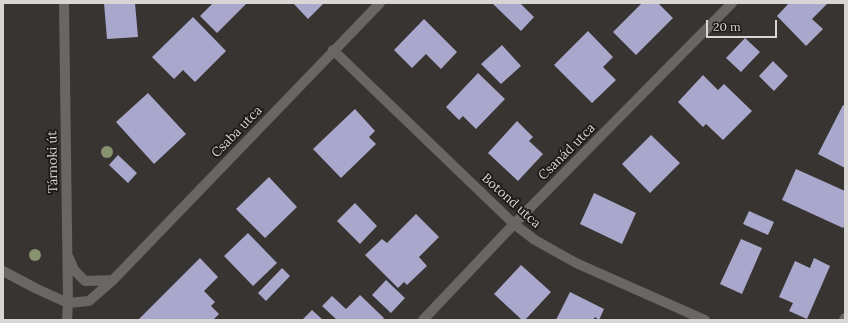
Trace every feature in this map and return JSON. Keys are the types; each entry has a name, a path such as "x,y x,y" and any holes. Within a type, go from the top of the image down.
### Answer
{"street":[{"name":"Tárnoki út","path":"64,3 67,320"},
{"name":"Csaba utca","path":"68,303 89,301 113,280 333,50 380,3"},
{"name":"Csanád utca","path":"426,318 514,224 732,3"},
{"name":"Botond utca","path":"333,50 514,224 535,240 553,251 705,320"},
{"path":"67,252 74,270 85,281 113,280"},
{"path":"3,271 68,303"}],"building":[{"path":"104,3 135,3 138,37 107,39"},
{"path":"213,3 247,3 217,33 200,16"},
{"path":"293,3 324,3 308,19"},
{"path":"492,3 520,3 534,17 521,31"},
{"path":"642,3 658,3 673,18 636,55 613,32"},
{"path":"789,3 828,3 812,19 823,29 806,46 777,16"},
{"path":"193,17 226,51 195,82 183,70 174,79 152,57"},
{"path":"424,19 457,52 441,69 426,54 412,68 394,50"},
{"path":"588,31 613,57 603,67 616,80 592,103 554,65"},
{"path":"745,38 760,52 741,72 726,58"},
{"path":"502,45 521,66 501,84 481,64"},
{"path":"773,61 788,76 774,91 759,76"},
{"path":"478,73 505,99 476,129 463,116 459,120 446,107"},
{"path":"703,75 718,90 724,84 752,111 723,140 706,124 703,127 678,102"},
{"path":"148,93 186,134 154,164 116,122"},
{"path":"843,105 845,106 845,168 818,154"},
{"path":"355,109 375,131 369,137 376,144 341,178 313,149"},
{"path":"517,121 533,137 529,141 543,154 518,181 488,153"},
{"path":"651,135 680,163 650,193 622,164"},
{"path":"118,155 137,173 128,183 109,165"},
{"path":"796,169 845,191 845,225 843,228 782,200"},
{"path":"269,177 297,207 265,238 236,209"},
{"path":"594,193 636,213 622,244 580,224"},
{"path":"355,203 377,226 360,244 337,221"},
{"path":"749,211 774,222 768,235 743,224"},
{"path":"416,214 439,237 419,257 427,266 407,285 404,282 398,288 365,255 382,239 387,243"},
{"path":"248,233 277,263 253,286 224,256"},
{"path":"741,239 762,248 742,294 720,284"},
{"path":"200,258 218,277 204,291 215,302 211,306 219,314 213,320 138,320"},
{"path":"814,258 830,266 807,319 789,311 793,303 779,297 795,261 810,268"},
{"path":"521,265 551,292 525,320 522,320 494,294"},
{"path":"282,268 290,276 266,301 258,293"},
{"path":"386,280 405,298 391,313 372,295"},
{"path":"570,292 604,309 599,320 595,317 593,320 556,320"},
{"path":"360,295 384,318 382,320 337,320 322,306 332,296 346,309"},
{"path":"312,310 323,320 302,320"}]}
